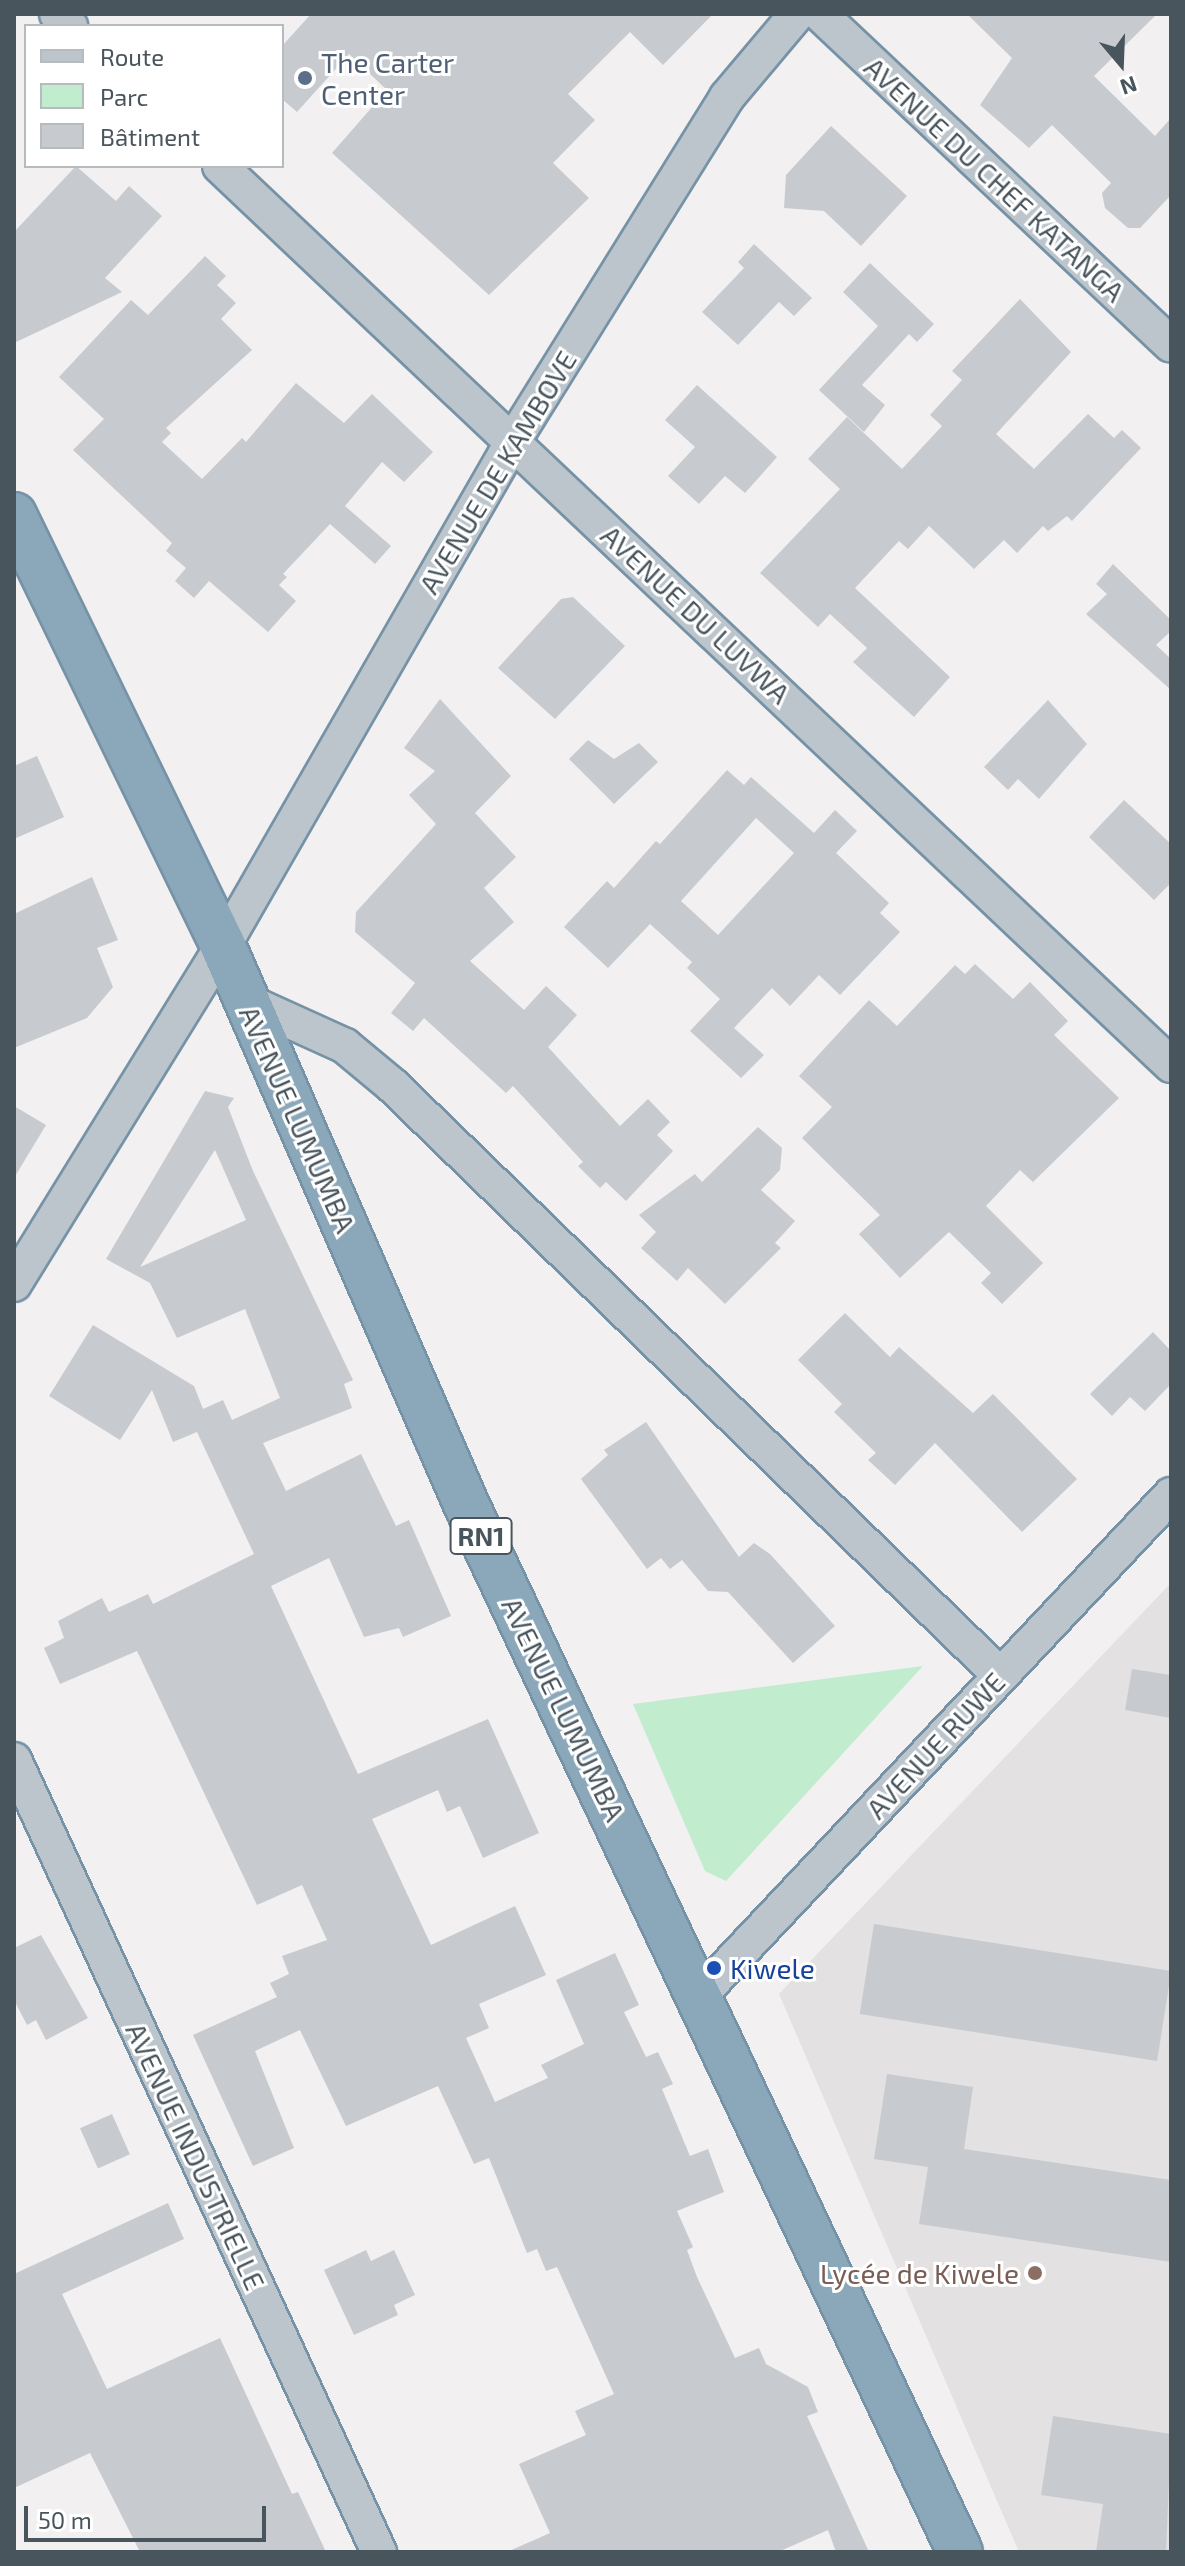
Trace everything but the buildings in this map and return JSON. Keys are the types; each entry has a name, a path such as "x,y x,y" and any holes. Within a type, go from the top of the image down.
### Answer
{"highway":[{"name":"AVENUE LUMUMBA","path":"14,515 223,946 467,1506 960,2552"}],"street":[{"name":"AVENUE DE KAMBOVE","path":"14,1284 223,946 513,441 727,97 797,14"},
{"name":"AVENUE DU CHEF KATANGA","path":"820,14 1171,345"},
{"name":"AVENUE DU LUVWA","path":"222,168 1171,1065"},
{"path":"246,1001 345,1046 392,1085 1000,1675"},
{"name":"AVENUE RUWE","path":"700,1995 1171,1495"},
{"name":"AVENUE INDUSTRIELLE","path":"14,1760 379,2552"}],"shaded area":[{"name":"Lycée de Kiwele","path":"1171,1583 1171,2552 1019,2552 779,1994"}],"green space":[{"path":"923,1666 726,1881 705,1871 633,1704"}],"place":[{"name":"The Carter Center","path":"305,78"},
{"name":"Kiwele","path":"714,1968"},
{"name":"Lycée de Kiwele","path":"1035,2273"}]}
